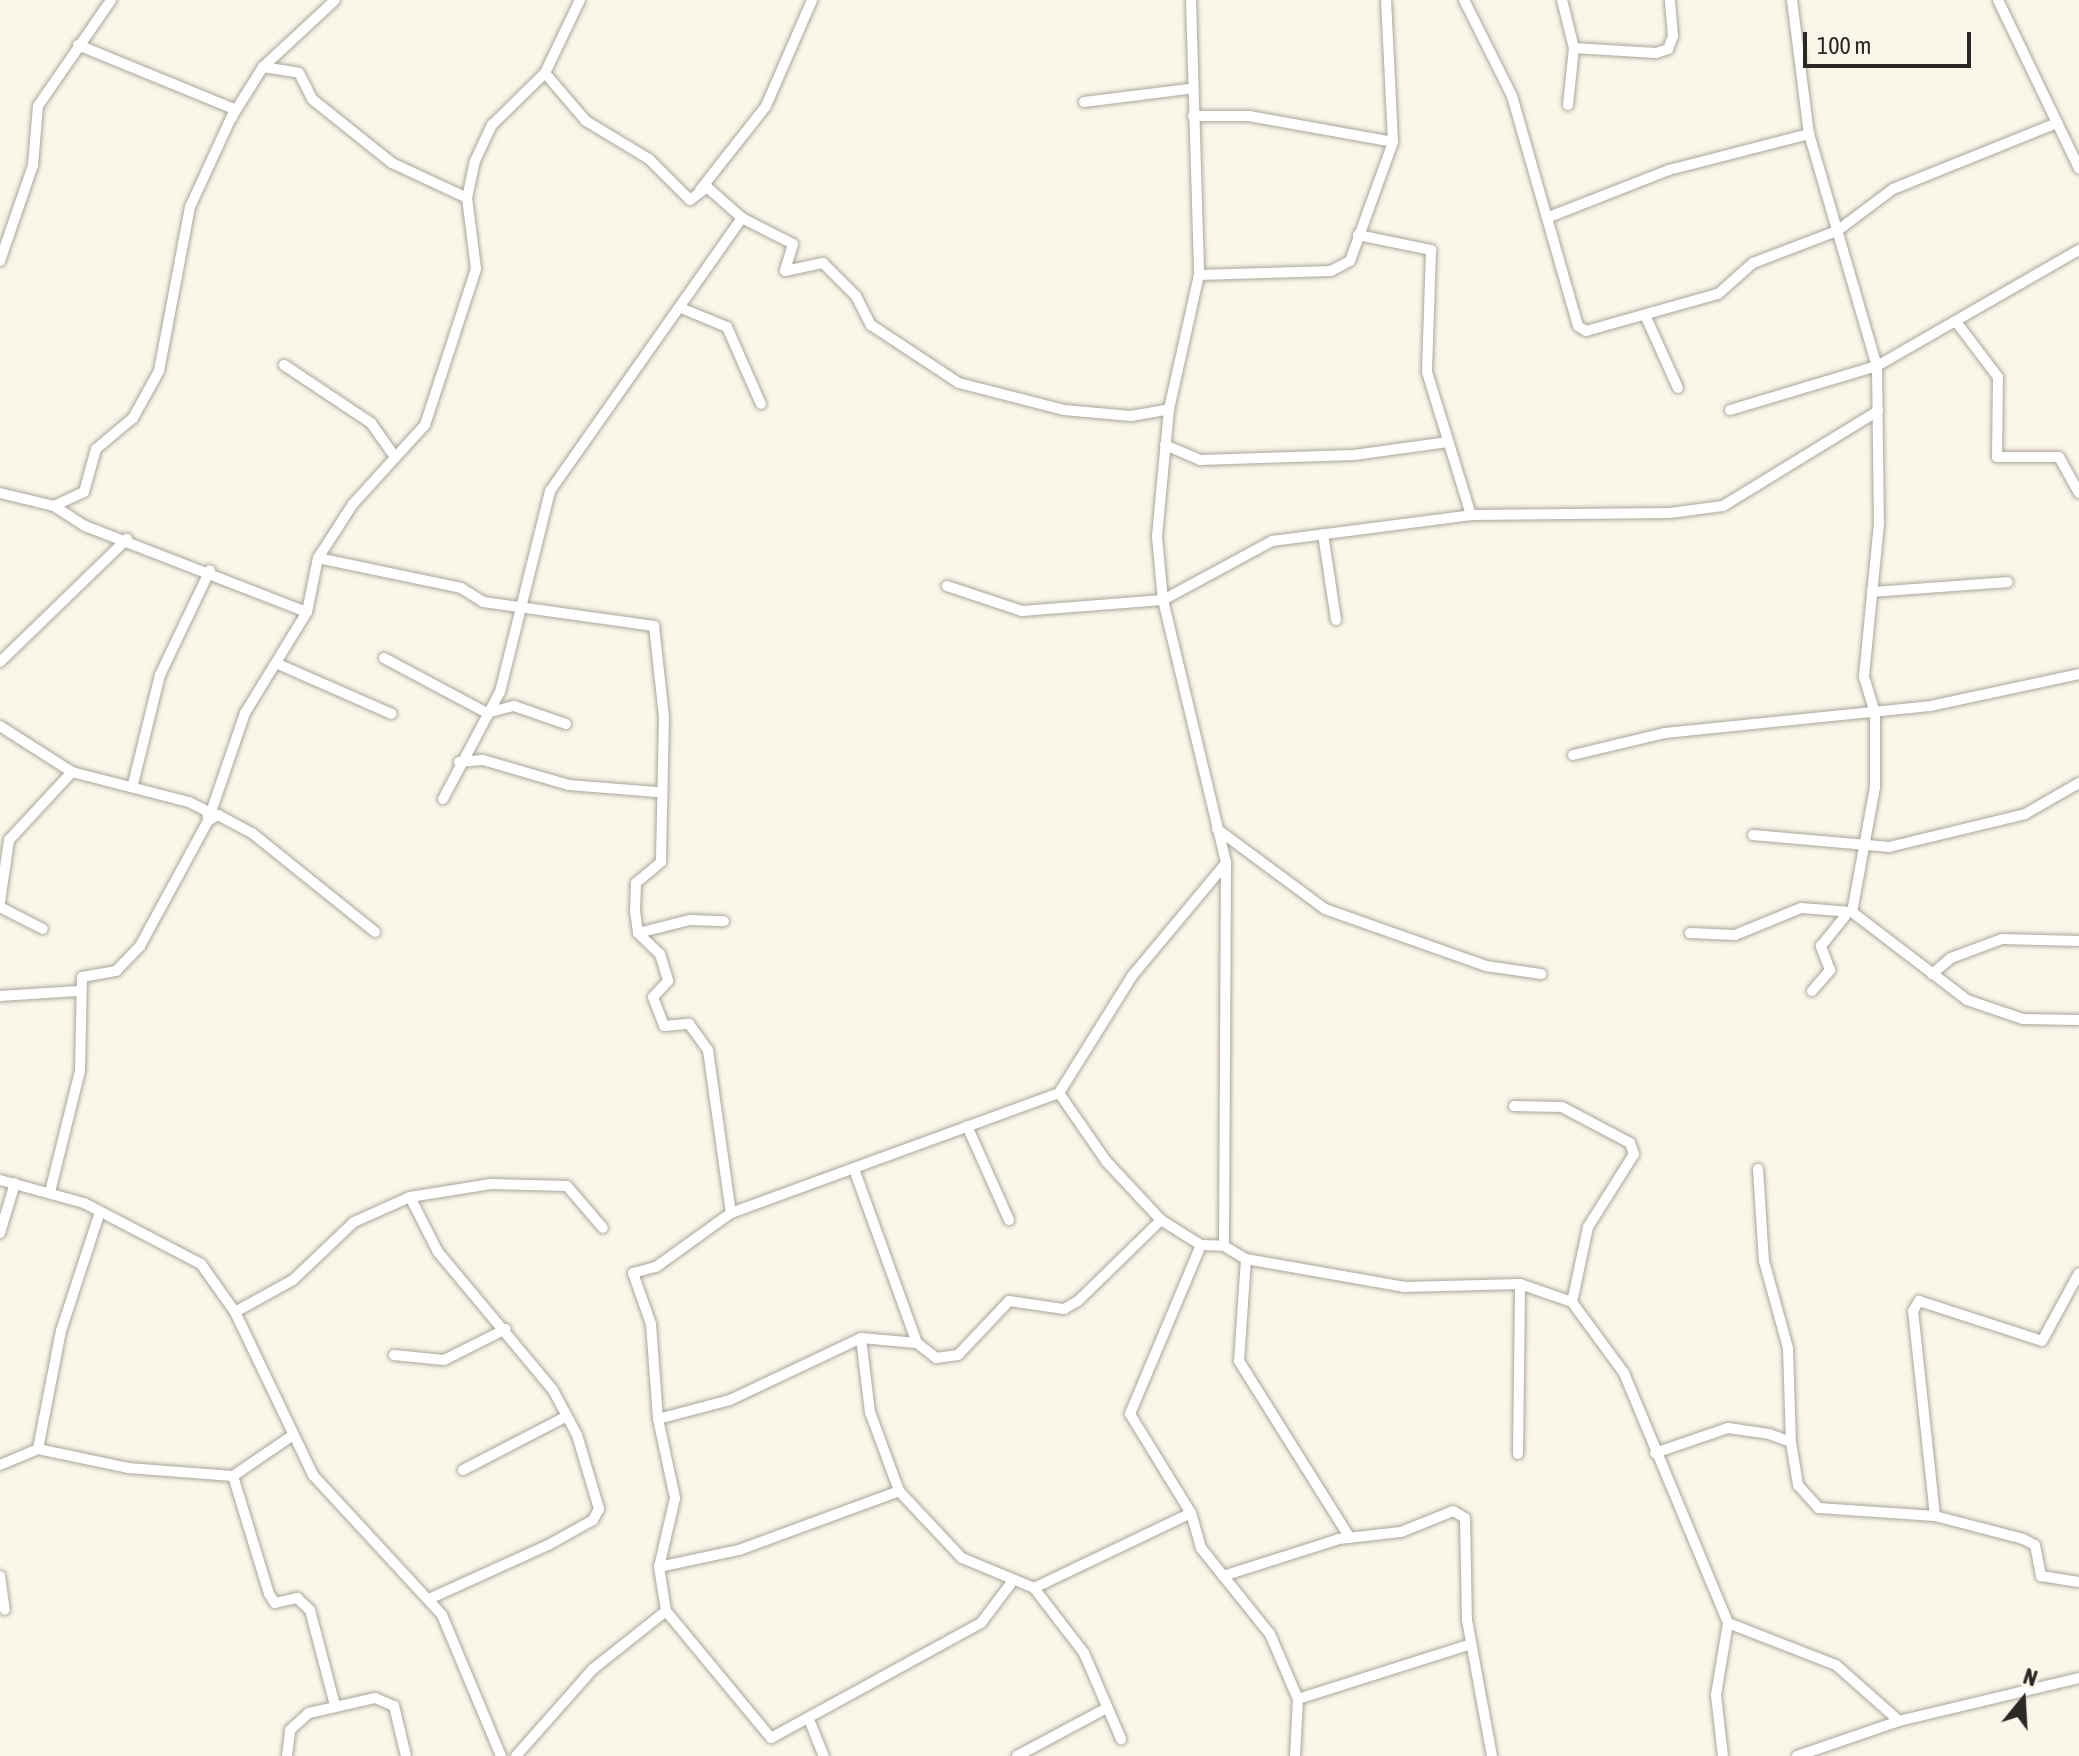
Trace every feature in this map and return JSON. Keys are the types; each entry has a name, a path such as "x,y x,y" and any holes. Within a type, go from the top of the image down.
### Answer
{"street":[{"path":"0,261 33,165 38,106 111,0"},
{"path":"231,118 263,67 335,0"},
{"path":"690,200 766,106 812,0"},
{"path":"1191,0 1189,89 1193,116 1199,275 1169,409 1157,537 1163,600 1226,863 1224,1246"},
{"path":"1199,275 1343,269 1393,142 1386,0"},
{"path":"1464,0 1512,96 1581,329 1718,294 1762,258 1837,231 1893,189 2057,123"},
{"path":"1562,0 1574,48 1568,105"},
{"path":"1574,48 1668,49 1670,0"},
{"path":"1792,0 1809,134 1877,366 1878,411 1872,592 1864,677 1875,714 1869,844 1848,914 1821,946 1830,970 1812,991"},
{"path":"1998,0 2057,123 2075,143 2079,168"},
{"path":"50,1192 80,1071 78,991 82,977 116,971 140,946 208,821 245,713 278,664 307,612 318,558 395,457 425,425 438,397 476,269 467,198 492,125 545,73 578,1"},
{"path":"54,506 84,492 96,449 133,418 159,371 190,207 234,109 78,45"},
{"path":"263,67 299,73 312,99 367,145 412,175 467,198"},
{"path":"545,73 586,121 649,159 690,200"},
{"path":"1084,102 1189,89"},
{"path":"1193,116 1249,116 1393,142"},
{"path":"1549,217 1669,170 1809,134"},
{"path":"690,200 707,187 742,218 793,244 785,271 823,263 856,296 871,325 976,392 1131,416 1169,409"},
{"path":"443,799 459,762 500,692 518,607 550,491 577,462 648,343 681,308 742,218"},
{"path":"1358,235 1431,250 1427,372 1471,515"},
{"path":"1730,410 1877,366 1957,323 2079,250"},
{"path":"681,308 727,327 761,404"},
{"path":"1645,315 1678,388"},
{"path":"1957,323 1998,377 1997,457 2059,457 2079,493"},
{"path":"284,365 371,423 395,457"},
{"path":"947,586 1022,611 1163,600 1272,541 1471,515 1670,513 1723,506 1878,411"},
{"path":"1165,445 1200,460 1354,455 1448,442"},
{"path":"0,493 54,506 307,612"},
{"path":"1323,534 1336,620"},
{"path":"0,662 127,539"},
{"path":"318,558 518,607 654,626 664,717 657,792 661,862 636,883 638,933 660,954 668,981 653,997 664,1026 689,1024 708,1050 731,1213"},
{"path":"133,784 160,675 210,570"},
{"path":"1872,592 2008,582"},
{"path":"384,658 487,713 514,706 566,724"},
{"path":"278,664 392,714"},
{"path":"1573,755 1665,733 1875,714 2079,674"},
{"path":"0,726 72,772 133,784 189,802 207,811 208,821"},
{"path":"459,762 483,760 569,785 657,792"},
{"path":"43,929 0,905 9,840 72,772"},
{"path":"1753,835 1889,847 2025,814 2079,783"},
{"path":"208,821 218,815 252,833 375,932"},
{"path":"1216,828 1325,909 1486,966 1541,974"},
{"path":"1012,1582 981,1623 810,1722 762,1735 666,1611 659,1567 675,1498 658,1419 651,1324 633,1273 656,1267 731,1213 1059,1093 1132,976 1226,863"},
{"path":"1690,933 1735,935 1801,908 1848,914 1967,1000 2023,1019 2079,1020"},
{"path":"638,933 690,920 724,921"},
{"path":"1932,974 1951,958 2002,939 2079,941"},
{"path":"0,996 78,991"},
{"path":"1059,1093 1106,1161 1161,1220 1201,1245 1224,1246 1246,1259 1404,1287 1520,1284 1572,1302 1624,1373 1728,1623 1716,1695 1723,1756"},
{"path":"1514,1106 1562,1107 1630,1143 1634,1154 1588,1227 1572,1302"},
{"path":"967,1126 1009,1220"},
{"path":"854,1169 917,1343 936,1358 958,1355 1009,1301 1064,1309 1161,1220"},
{"path":"1758,1169 1764,1261 1788,1348 1791,1442 1798,1485 1819,1508 1935,1516 2023,1539 2035,1545 2041,1576 2079,1582"},
{"path":"0,1180 50,1192 100,1212 201,1264 235,1312 313,1475 431,1598 501,1756"},
{"path":"0,1233 15,1183"},
{"path":"235,1312 293,1280 354,1222 410,1197 491,1184 567,1186 603,1228"},
{"path":"410,1197 438,1252 506,1329 567,1416 597,1515 431,1598"},
{"path":"38,1449 61,1331 100,1212"},
{"path":"1201,1245 1130,1414 1191,1513 1201,1548 1270,1634 1298,1699 1295,1756"},
{"path":"1246,1259 1239,1361 1350,1538"},
{"path":"1935,1516 1913,1311 1919,1301 2042,1341 2079,1273"},
{"path":"1518,1454 1520,1284"},
{"path":"394,1355 444,1360 506,1329"},
{"path":"658,1419 730,1400 861,1338 917,1343"},
{"path":"861,1338 870,1412 899,1491 962,1558 1012,1582 1034,1588 1084,1653 1121,1739"},
{"path":"463,1470 567,1416"},
{"path":"1655,1453 1728,1428 1791,1442"},
{"path":"0,1465 38,1449 128,1468 233,1476 293,1435"},
{"path":"233,1476 269,1594 275,1603 297,1598 310,1610 335,1705"},
{"path":"659,1567 739,1550 899,1491"},
{"path":"1223,1576 1350,1538 1401,1532 1453,1511 1465,1518 1471,1644 1492,1756"},
{"path":"1034,1588 1191,1513"},
{"path":"0,1576 5,1610"},
{"path":"516,1756 593,1669 666,1611"},
{"path":"1728,1623 1836,1665 1899,1721"},
{"path":"1298,1699 1471,1644"},
{"path":"1797,1756 1899,1721 2079,1678"},
{"path":"287,1756 290,1730 309,1713 335,1705 389,1701 406,1756"},
{"path":"1017,1756 1107,1708"},
{"path":"810,1722 824,1756"}]}
